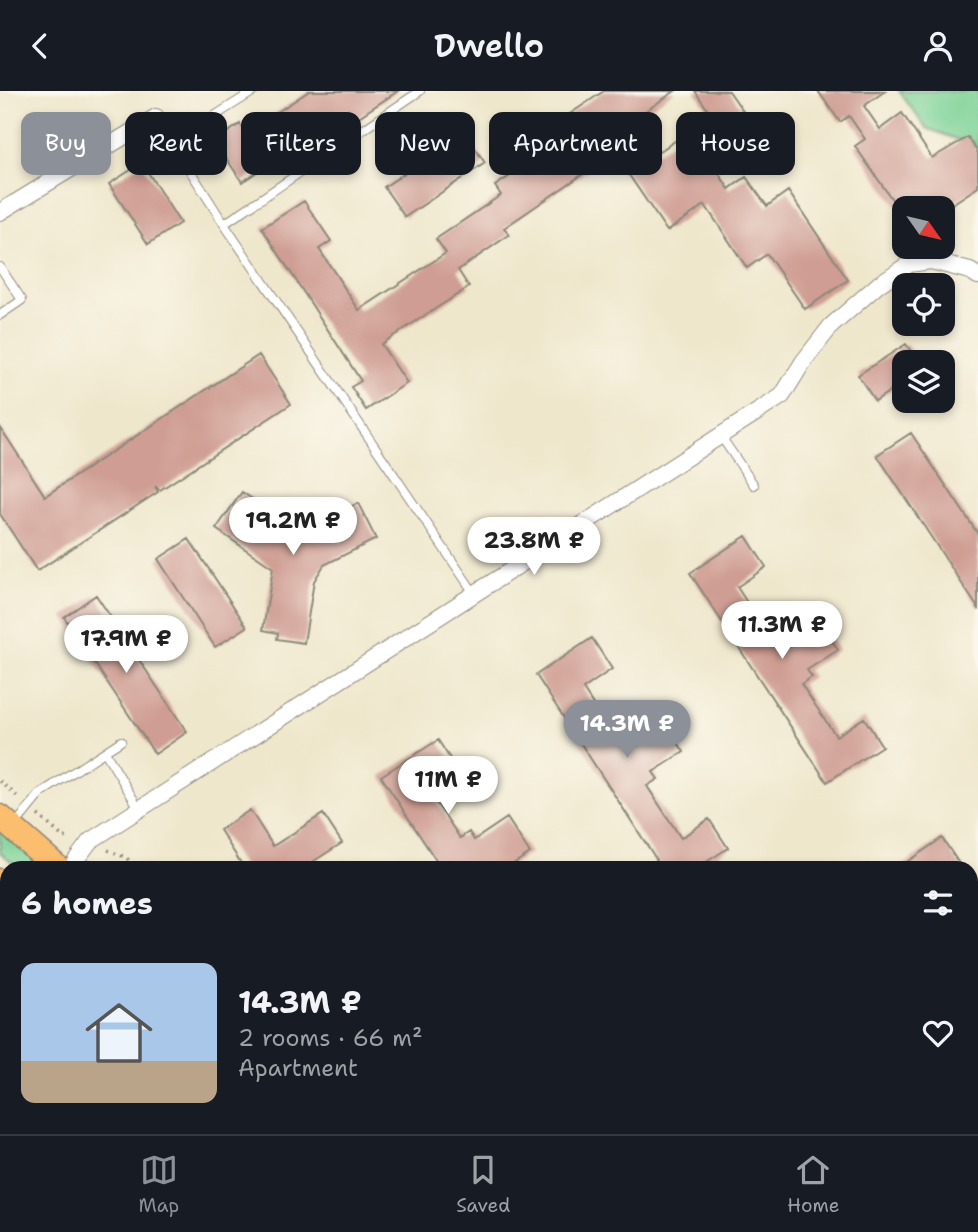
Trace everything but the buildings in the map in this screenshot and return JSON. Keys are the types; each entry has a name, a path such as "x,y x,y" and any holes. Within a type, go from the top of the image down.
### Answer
{"main road":[{"path":"6,823 50,861"}],"street":[{"path":"0,212 125,136"},
{"path":"75,861 90,841 782,395 831,326 879,283 909,264 931,261 970,271 978,276"}],"lane":[{"path":"221,112 254,91"},
{"path":"224,224 420,91"},
{"path":"192,175 474,593"},
{"path":"0,267 22,300 0,315"},
{"path":"720,435 754,485"},
{"path":"6,823 29,807 41,793 121,741"},
{"path":"104,752 140,810"}],"path":[{"path":"0,781 63,837 90,841 129,861"}],"green space":[{"path":"899,91 978,91 978,147 926,128"},
{"path":"0,830 36,861 11,861 0,852"}]}
